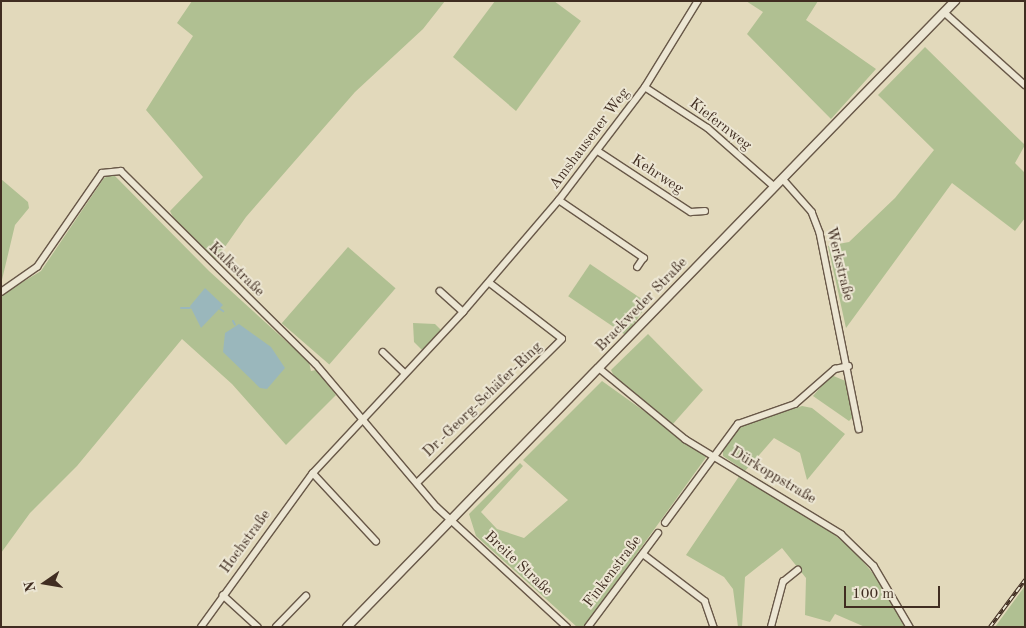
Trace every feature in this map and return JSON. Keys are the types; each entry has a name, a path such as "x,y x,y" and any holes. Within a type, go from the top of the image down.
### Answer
{"street":[{"name":"Amshausener Weg","path":"489,283 598,151 645,87 698,1"},
{"name":"Brackweder Straße","path":"347,627 955,1"},
{"path":"944,12 1025,85"},
{"name":"Kiefernweg","path":"645,87 708,128 776,187"},
{"name":"Kehrweg","path":"598,151 691,212 704,211"},
{"name":"Kalkstraße","path":"1,292 38,267 102,173 116,169 316,364 451,520"},
{"name":"Werkstraße","path":"783,179 807,204 820,233 849,366 859,429"},
{"path":"559,200 644,258 638,267"},
{"path":"362,418 489,283"},
{"name":"Dr.-Georg-Schäfer-Ring","path":"417,483 562,339 489,283"},
{"path":"440,291 463,312"},
{"path":"383,352 405,373"},
{"path":"665,523 738,424 802,400 835,369 849,366"},
{"name":"Dürkoppstraße","path":"599,368 685,439 841,534 874,566 910,627"},
{"name":"Hochstraße","path":"201,627 313,473 362,418"},
{"path":"313,473 376,541"},
{"name":"Breite Straße","path":"451,520 567,627"},
{"name":"Finkenstraße","path":"588,627 658,533"},
{"path":"643,554 705,601 714,627"},
{"path":"771,627 782,582 798,570"},
{"path":"223,596 258,627"},
{"path":"276,627 306,596"}],"green space":[{"path":"192,1 445,1 423,29 355,92 246,217 215,261 176,223 170,211 203,177 146,110 193,36 177,23"},
{"path":"495,1 554,1 581,21 516,111 453,57"},
{"path":"746,1 818,1 806,20 876,69 831,119 747,34 763,12"},
{"path":"925,47 1025,145 1015,163 1025,173 1025,218 1015,231 952,183 846,328 828,246 849,242 895,198 934,150 878,95"},
{"path":"113,174 209,271 309,362 311,371 316,370 336,395 286,445 232,384 182,339 77,466 30,513 1,553 1,295 41,271 104,178"},
{"path":"1,179 28,202 29,208 15,225 1,284"},
{"path":"348,247 396,288 329,365 282,323"},
{"path":"590,264 648,303 626,335 568,296"},
{"path":"413,323 435,324 441,330 422,350 414,342"},
{"path":"648,334 703,390 672,425 616,380 611,370"},
{"path":"831,375 848,382 854,416 849,421 813,396"},
{"path":"602,381 707,456 584,627 577,627 476,536 469,514 520,463 523,466 481,512 497,529 524,538 568,500 523,460"},
{"path":"802,406 812,408 845,434 807,480 800,453 774,438 745,471 723,456 723,446 740,426"},
{"path":"740,475 819,522 854,551 887,590 906,627 865,627 835,614 830,622 805,615 806,578 782,548 745,577 742,627 738,627 733,589 724,577 686,555"},
{"path":"1025,586 1025,627 995,627"}],"water":[{"path":"205,288 223,305 201,328 190,306"},
{"path":"239,324 271,347 285,368 267,389 260,388 223,352 225,333"}],"waterway":[{"path":"181,308 190,308"},
{"path":"233,321 235,325"}],"railway":[{"path":"990,627 1025,580"}]}
